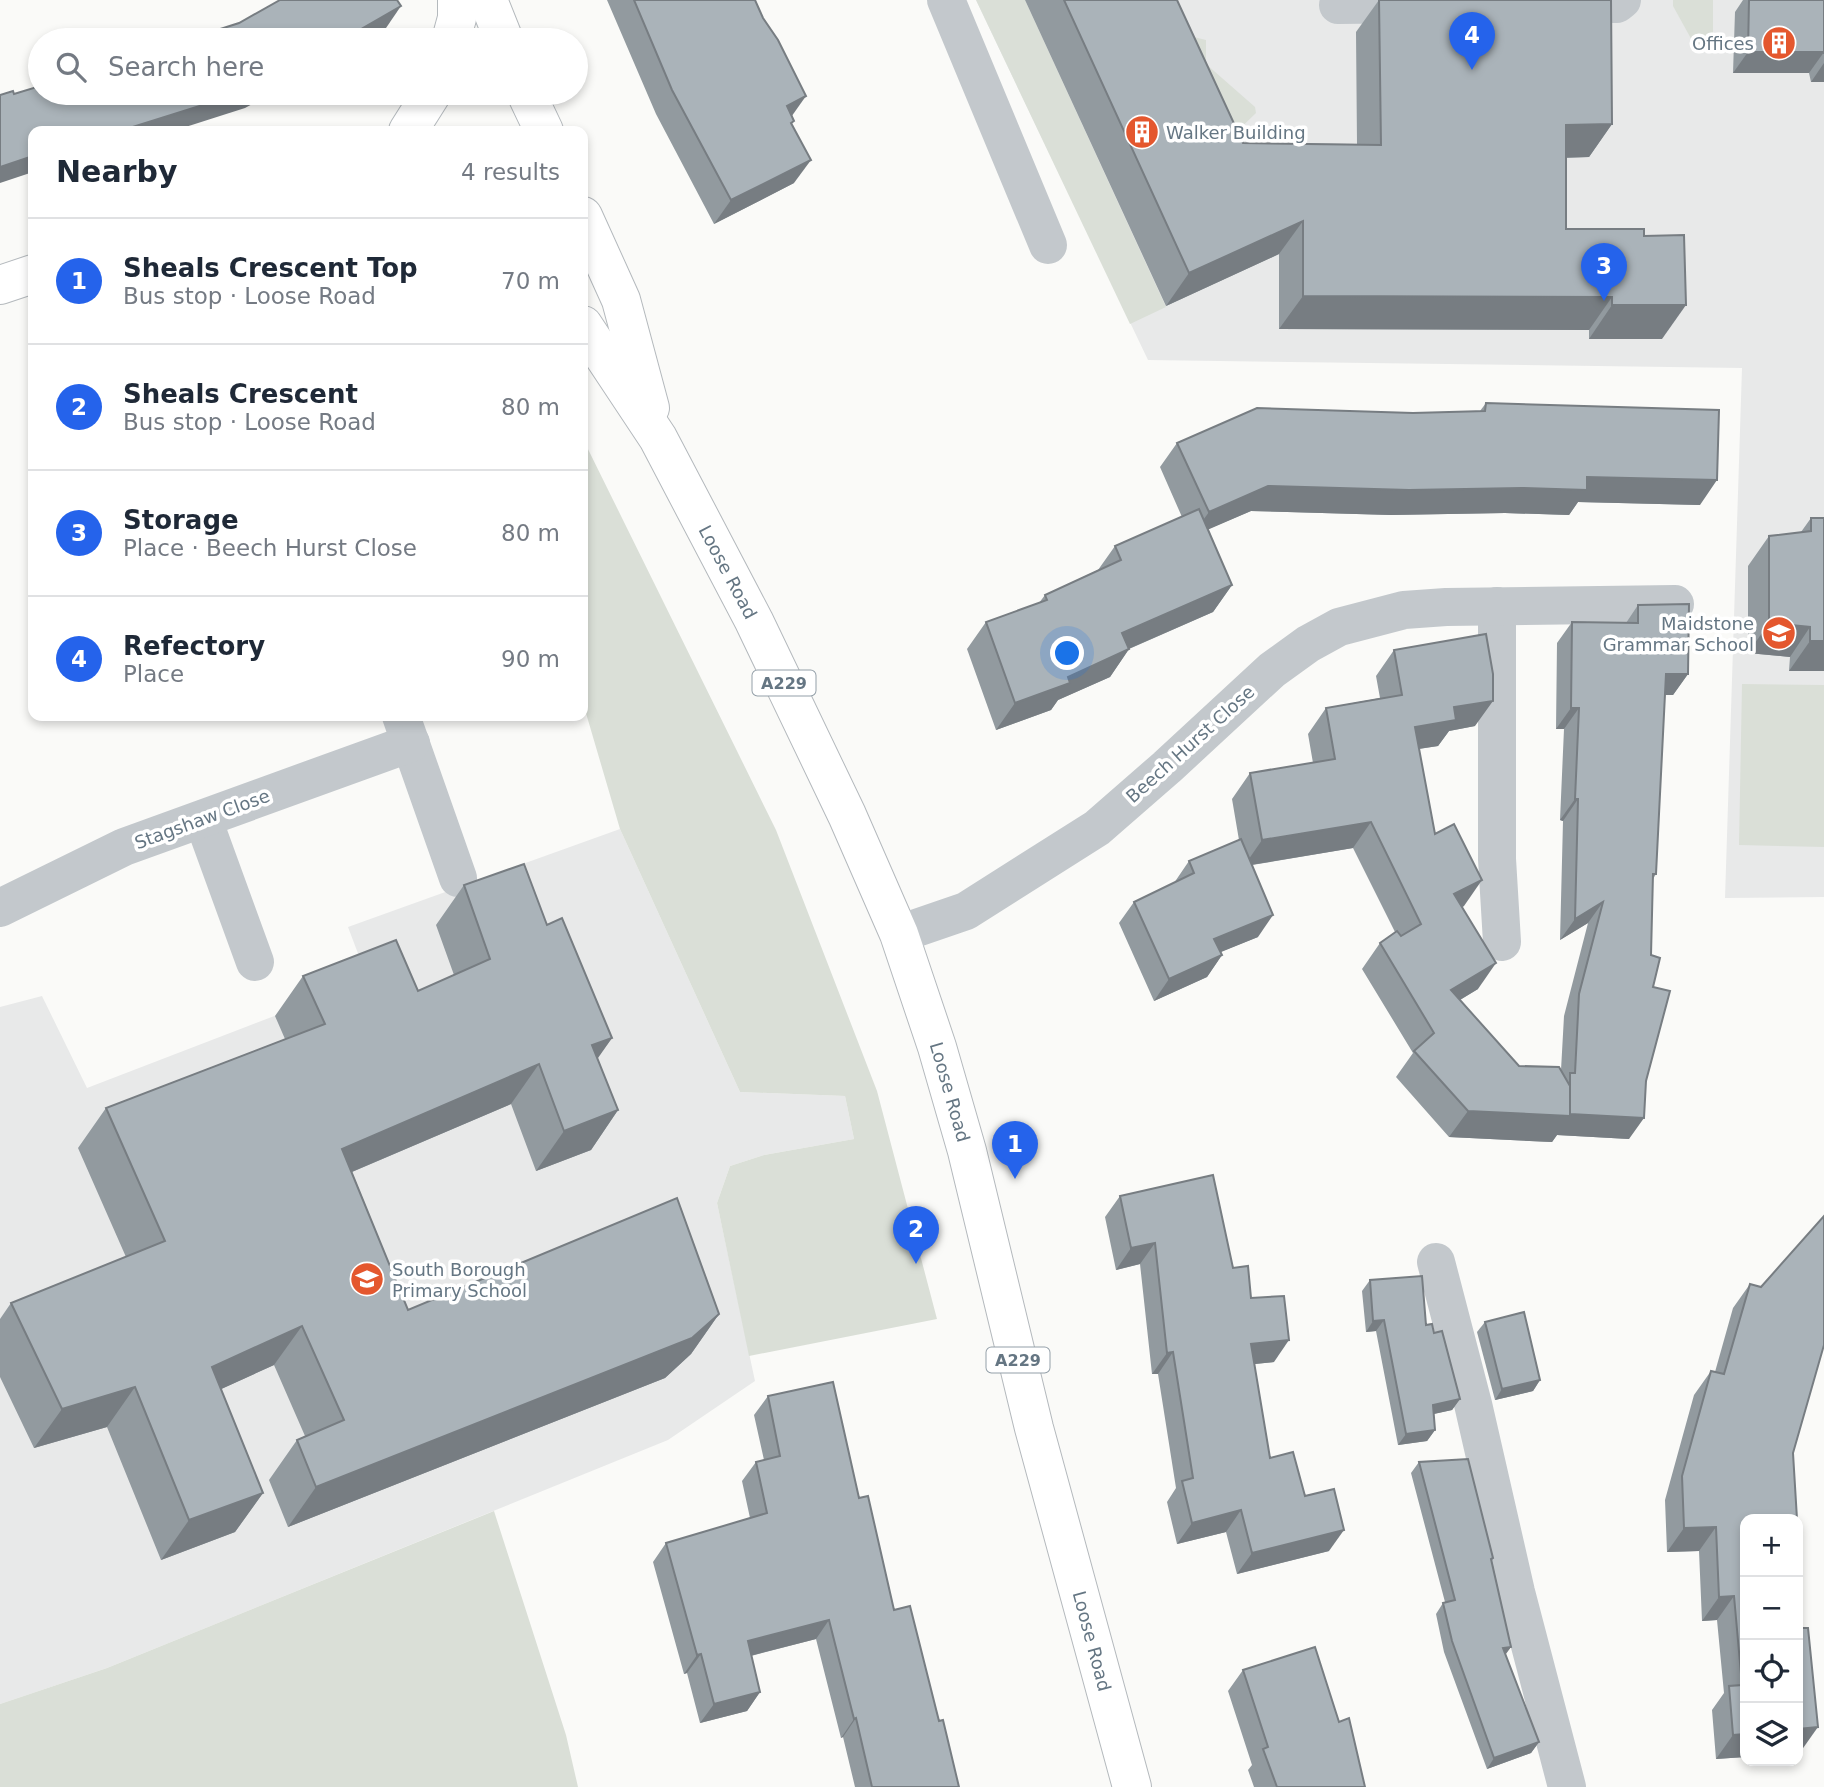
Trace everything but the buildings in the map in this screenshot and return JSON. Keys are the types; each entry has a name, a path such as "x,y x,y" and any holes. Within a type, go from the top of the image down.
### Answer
{"highway":[{"path":"454,28 457,0"},
{"path":"488,0 499,28"},
{"path":"411,126 424,105"},
{"path":"532,105 542,126"},
{"name":"Loose Road","path":"588,227 621,300 658,438"},
{"path":"0,285 28,276"},
{"name":"Loose Road","path":"588,333 658,438 754,621 847,815 899,934 937,1047 967,1151 1034,1428 1132,1787"}],"street":[{"path":"946,0 1048,245"},
{"path":"1525,4 1617,4 1622,0"},
{"path":"1338,5 1458,4"},
{"name":"Beech Hurst Close","path":"899,934 966,911 1097,828 1272,670 1339,626 1404,610 1675,604"},
{"path":"1497,606 1497,859 1502,942"},
{"name":"Stagshaw Close","path":"0,908 124,847 203,819 406,729 458,878"},
{"path":"203,819 255,962"},
{"path":"1436,1262 1567,1787"}],"shaded area":[{"name":"Maidstone Grammar School","path":"976,0 1824,0 1824,897 1725,898 1742,368 1148,360"},
{"path":"976,0 1025,0 1166,307 1130,324"},
{"path":"1673,0 1713,0 1713,44 1694,44 1673,6"},
{"path":"1173,32 1206,40 1206,64 1255,107 1256,113 1225,143"},
{"path":"588,449 776,830 877,1091 937,1319 749,1356 717,1203 730,1166 764,1155 854,1139 845,1096 740,1092 620,829 588,720"},
{"path":"1742,684 1824,685 1824,847 1739,845"},
{"name":"South Borough Primary School","path":"620,829 740,1092 845,1096 854,1139 764,1155 730,1166 717,1203 755,1381 668,1440 107,1668 0,1704 0,1007 42,996 87,1088 368,980 348,927"},
{"path":"494,1511 566,1735 578,1787 0,1787 0,1704 107,1668"}],"place":[{"name":"Offices","path":"1779,43"},
{"name":"Refectory","path":"1472,70"},
{"name":"Walker Building","path":"1142,132"},
{"name":"Storage","path":"1604,301"},
{"name":"Maidstone Grammar School","path":"1779,633"},
{"name":"Sheals Crescent Top","path":"1015,1179"},
{"name":"Sheals Crescent","path":"916,1264"},
{"name":"South Borough Primary School","path":"367,1279"}]}
